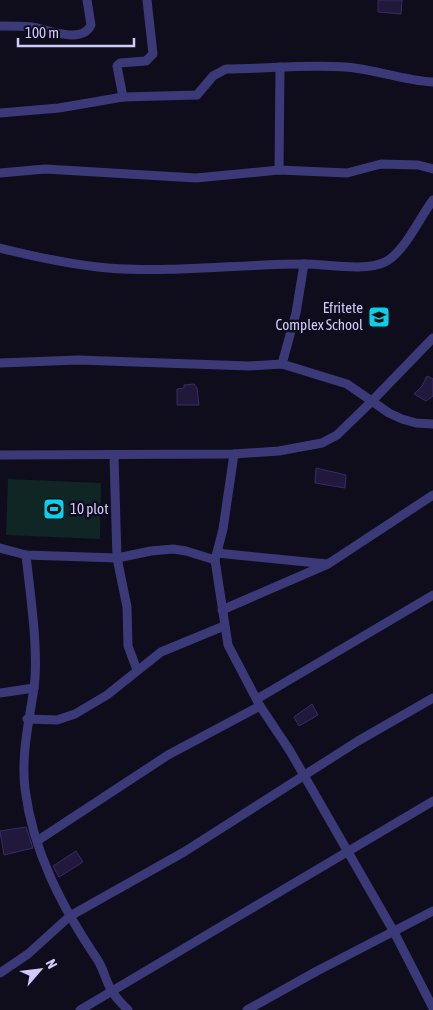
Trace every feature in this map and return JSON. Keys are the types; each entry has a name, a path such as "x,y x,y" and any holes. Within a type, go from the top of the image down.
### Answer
{"street":[{"path":"0,26 30,27 64,36 85,32 91,25 87,0"},
{"path":"123,97 117,66 120,63 146,61 152,54 147,0"},
{"path":"0,113 59,108 123,97 196,95 213,76 226,69 314,65 348,67 403,79 432,82"},
{"path":"279,170 280,67"},
{"path":"0,173 45,169 196,178 279,170 346,173 381,164 418,165 433,170"},
{"path":"0,248 52,261 109,268 197,269 304,264 366,266 385,262 402,246 433,200"},
{"path":"282,364 296,313 304,264"},
{"path":"0,455 234,454 279,451 322,444 337,435 433,338"},
{"path":"0,363 78,360 240,366 282,364 347,384 402,419 416,423 433,424"},
{"path":"234,454 216,557 224,626 234,660 258,703 349,852 394,932 433,1008"},
{"path":"114,456 117,558 127,607 128,646 137,670"},
{"path":"222,610 328,564 433,495"},
{"path":"0,548 26,555 117,558 162,549 186,551 216,557 328,564"},
{"path":"26,555 35,658 34,688 27,719 25,741 25,789 36,841 50,879 70,916 100,963 112,992 128,1010"},
{"path":"36,841 168,755 258,703 433,594"},
{"path":"27,719 57,720 75,714 108,695 161,652 224,626"},
{"path":"0,693 34,688"},
{"path":"0,973 28,954 70,916 184,852 304,776 433,698"},
{"path":"80,1010 433,801"},
{"path":"247,1010 317,971 433,911"}],"green space":[{"name":"10 plot","path":"8,479 101,483 100,539 6,535"}],"building":[{"path":"378,0 402,0 401,14 378,12"},
{"path":"427,376 433,379 433,396 426,401 414,394 422,386"},
{"path":"194,384 197,388 199,405 177,405 177,389 184,388 184,385"},
{"path":"316,468 346,475 345,488 315,483"},
{"path":"312,704 318,715 299,726 294,717"},
{"path":"26,827 33,848 4,855 0,831"},
{"path":"76,851 83,862 59,877 53,866"}],"place":[{"name":"Efritete Complex School","path":"379,317"},
{"name":"10 plot","path":"54,509"}]}
